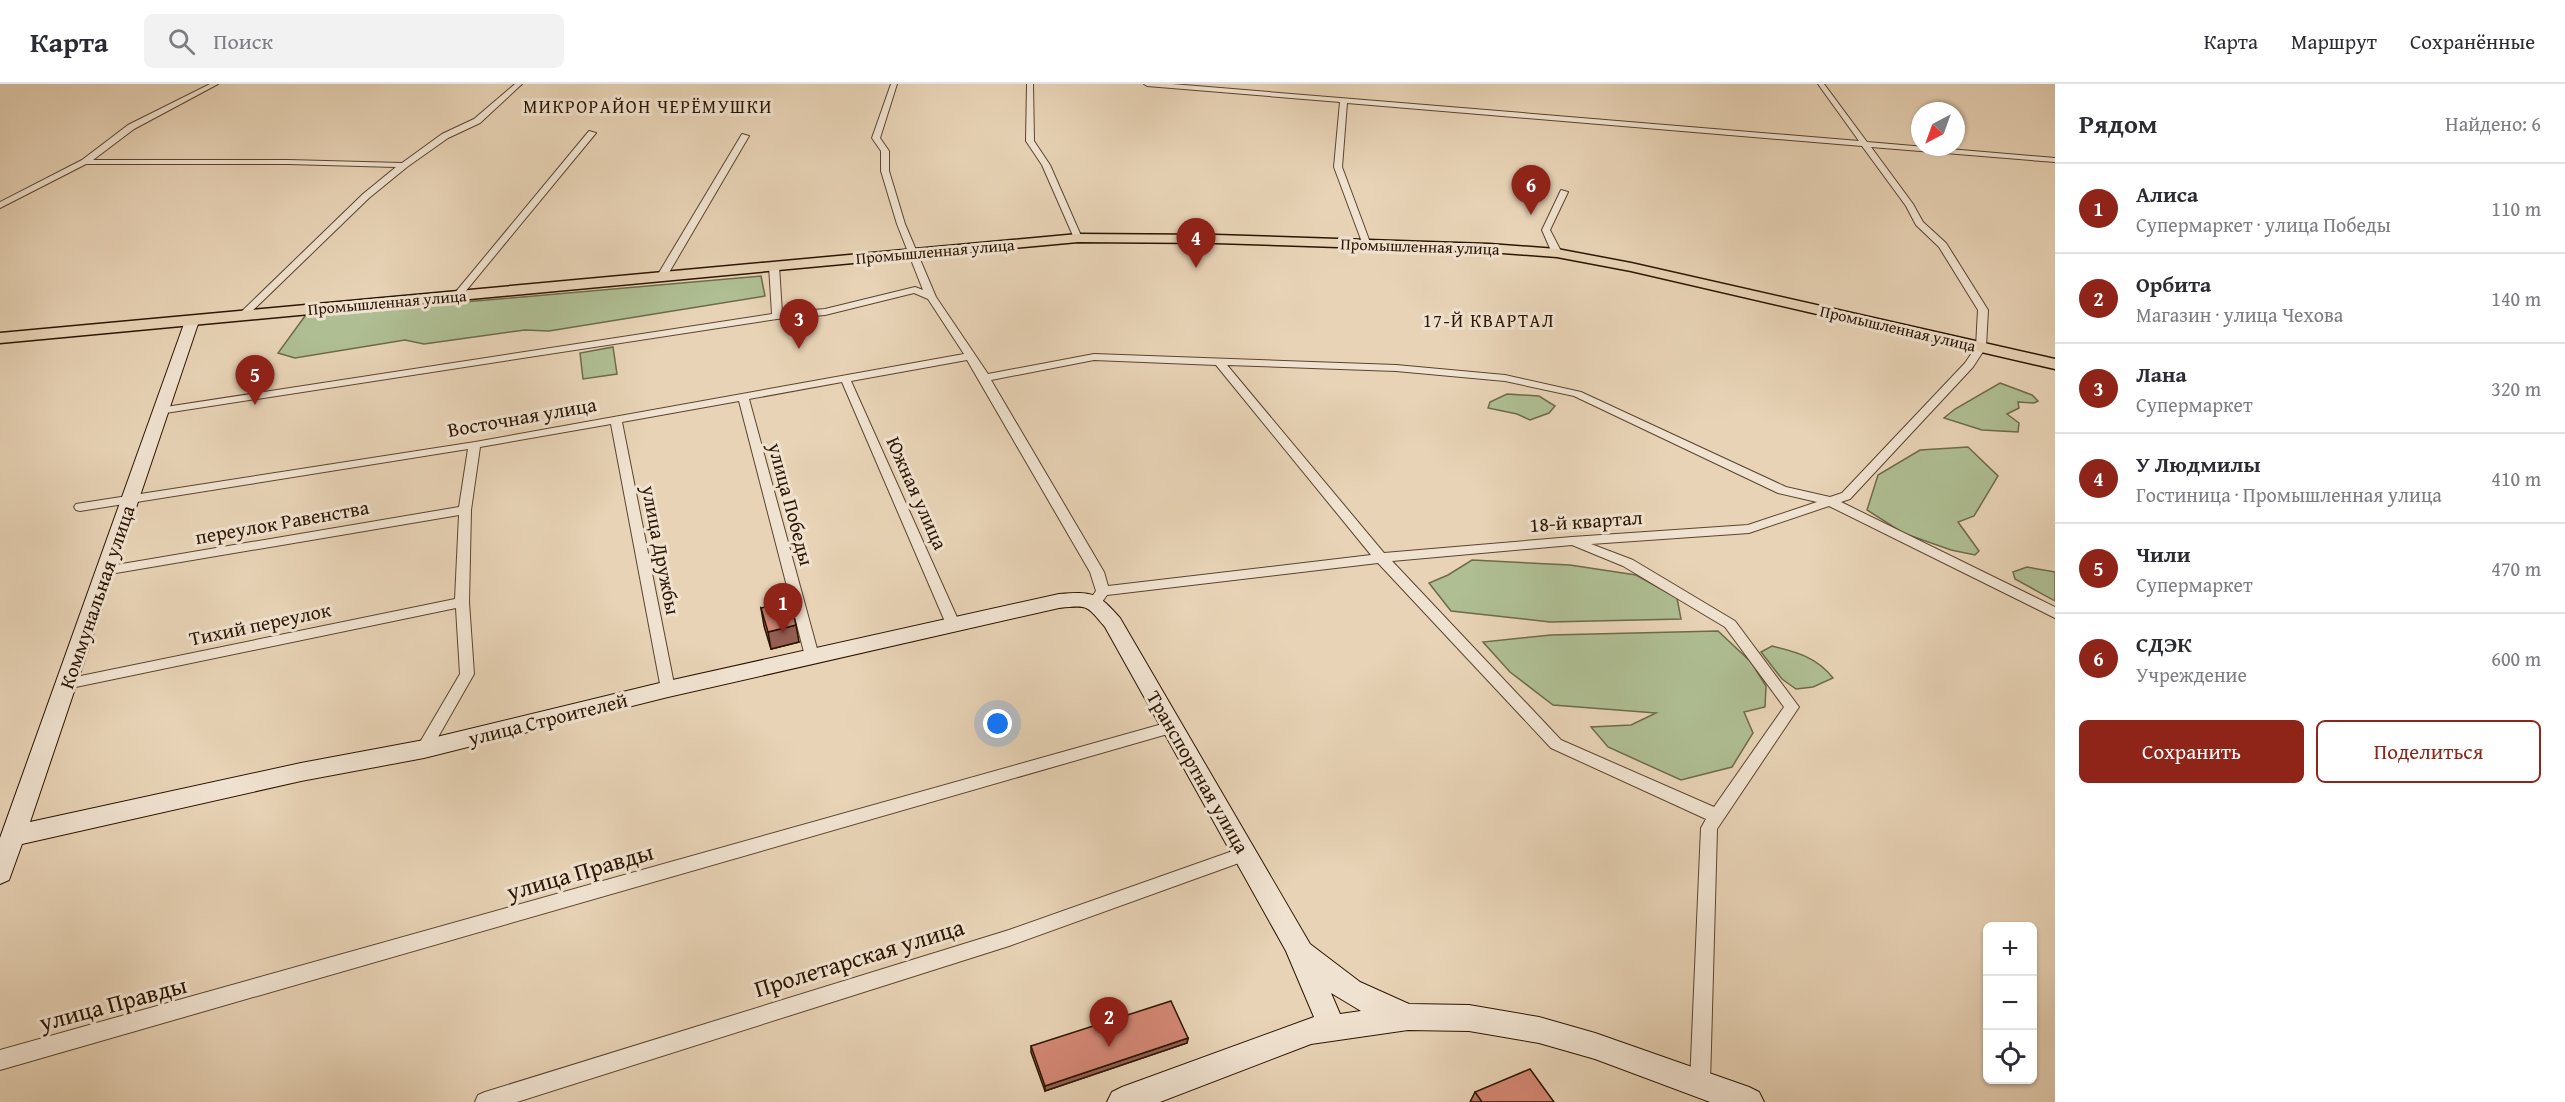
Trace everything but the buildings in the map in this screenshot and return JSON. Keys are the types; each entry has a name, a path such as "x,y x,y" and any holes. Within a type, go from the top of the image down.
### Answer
{"main road":[{"name":"Промышленная улица","path":"0,338 1078,238 1216,239 1489,248 1557,254 1631,267 2055,364"}],"street":[{"path":"0,205 85,162 131,127 215,84"},
{"path":"242,316 366,196 445,136 477,121 519,84"},
{"name":"Транспортная улица","path":"894,84 876,138 885,151 885,171 901,225 931,297 985,378 1097,572 1099,597 1113,623 1298,945"},
{"path":"1030,84 1030,141 1046,165 1074,224 1078,238"},
{"path":"1147,84 2055,160"},
{"path":"1821,84 1910,206 1919,223 1943,244 1983,310 1981,347"},
{"path":"1344,101 1338,167 1367,244"},
{"path":"457,296 592,133"},
{"path":"662,276 746,136"},
{"path":"85,162 288,162 404,165"},
{"path":"1557,254 1546,230 1564,192"},
{"path":"774,266 777,315"},
{"name":"Промышленная улица","path":"159,411 777,315 825,312 915,290 931,297"},
{"name":"Коммунальная улица","path":"0,873 7,838 66,684 192,321"},
{"name":"18-й квартал","path":"1099,597 1381,558 1572,541 1749,529 1846,496 1969,365 1981,347"},
{"name":"Восточная улица","path":"80,507 475,444 970,356"},
{"path":"985,378 1094,357 1407,369 1505,378 1577,394 1782,490 1829,501 2055,613"},
{"path":"1219,362 1381,558 1556,744 1717,816"},
{"name":"Южная улица","path":"845,378 953,624"},
{"name":"улица Победы","path":"743,396 812,656"},
{"name":"улица Дружбы","path":"616,419 668,689"},
{"path":"424,749 467,674 462,602 465,510 475,444"},
{"name":"переулок Равенства","path":"104,571 465,510"},
{"path":"1572,541 1628,563 1730,624 1792,707 1709,828 1700,1083"},
{"name":"улица Строителей","path":"7,838 301,772 424,749 668,689 953,624 1059,601 1099,597"},
{"name":"Тихий переулок","path":"66,684 462,602"},
{"name":"улица Правды","path":"0,1060 1173,728"},
{"name":"Пролетарская улица","path":"486,1102 1009,938 1244,854"},
{"path":"1298,945 1321,971 1346,990 1374,1005 1408,1017"},
{"path":"1298,945 1332,1027"},
{"path":"1122,1102 1311,1030 1408,1017 1469,1018 1539,1030 1595,1046 1749,1102"}],"green space":[{"path":"761,276 765,296 549,331 525,330 424,344 405,340 295,358 278,353 305,316"},
{"path":"613,347 617,374 583,379 580,353"},
{"path":"2000,383 2032,395 2038,401 2018,402 2019,408 2007,414 2019,423 2018,432 1982,430 1944,418 1955,409"},
{"path":"1507,394 1539,396 1555,406 1549,413 1530,420 1517,414 1488,408 1490,402"},
{"path":"1968,447 1998,476 1974,516 1958,522 1979,551 1975,555 1951,550 1903,533 1867,510 1878,475 1920,450"},
{"path":"1472,560 1570,565 1636,575 1677,598 1681,619 1550,622 1451,611 1429,583 1448,575"},
{"path":"2027,567 2055,572 2055,601 2015,579 2013,572"},
{"path":"1718,631 1751,662 1766,686 1765,707 1744,712 1753,733 1732,767 1681,780 1608,747 1591,727 1631,725 1656,713 1553,705 1510,672 1483,642 1551,635"},
{"path":"1772,646 1813,660 1833,678 1813,687 1796,689 1782,679 1761,652"}],"place":[{"name":"СДЭК","path":"1531,215"},
{"name":"У Людмилы","path":"1196,268"},
{"name":"Лана","path":"799,349"},
{"name":"Чили","path":"255,405"},
{"name":"Алиса","path":"783,633"},
{"name":"Орбита","path":"1109,1047"}],"district":[{"name":"МИКРОРАЙОН ЧЕРЁМУШКИ","path":"648,107"},
{"name":"17-Й КВАРТАЛ","path":"1489,321"}]}
